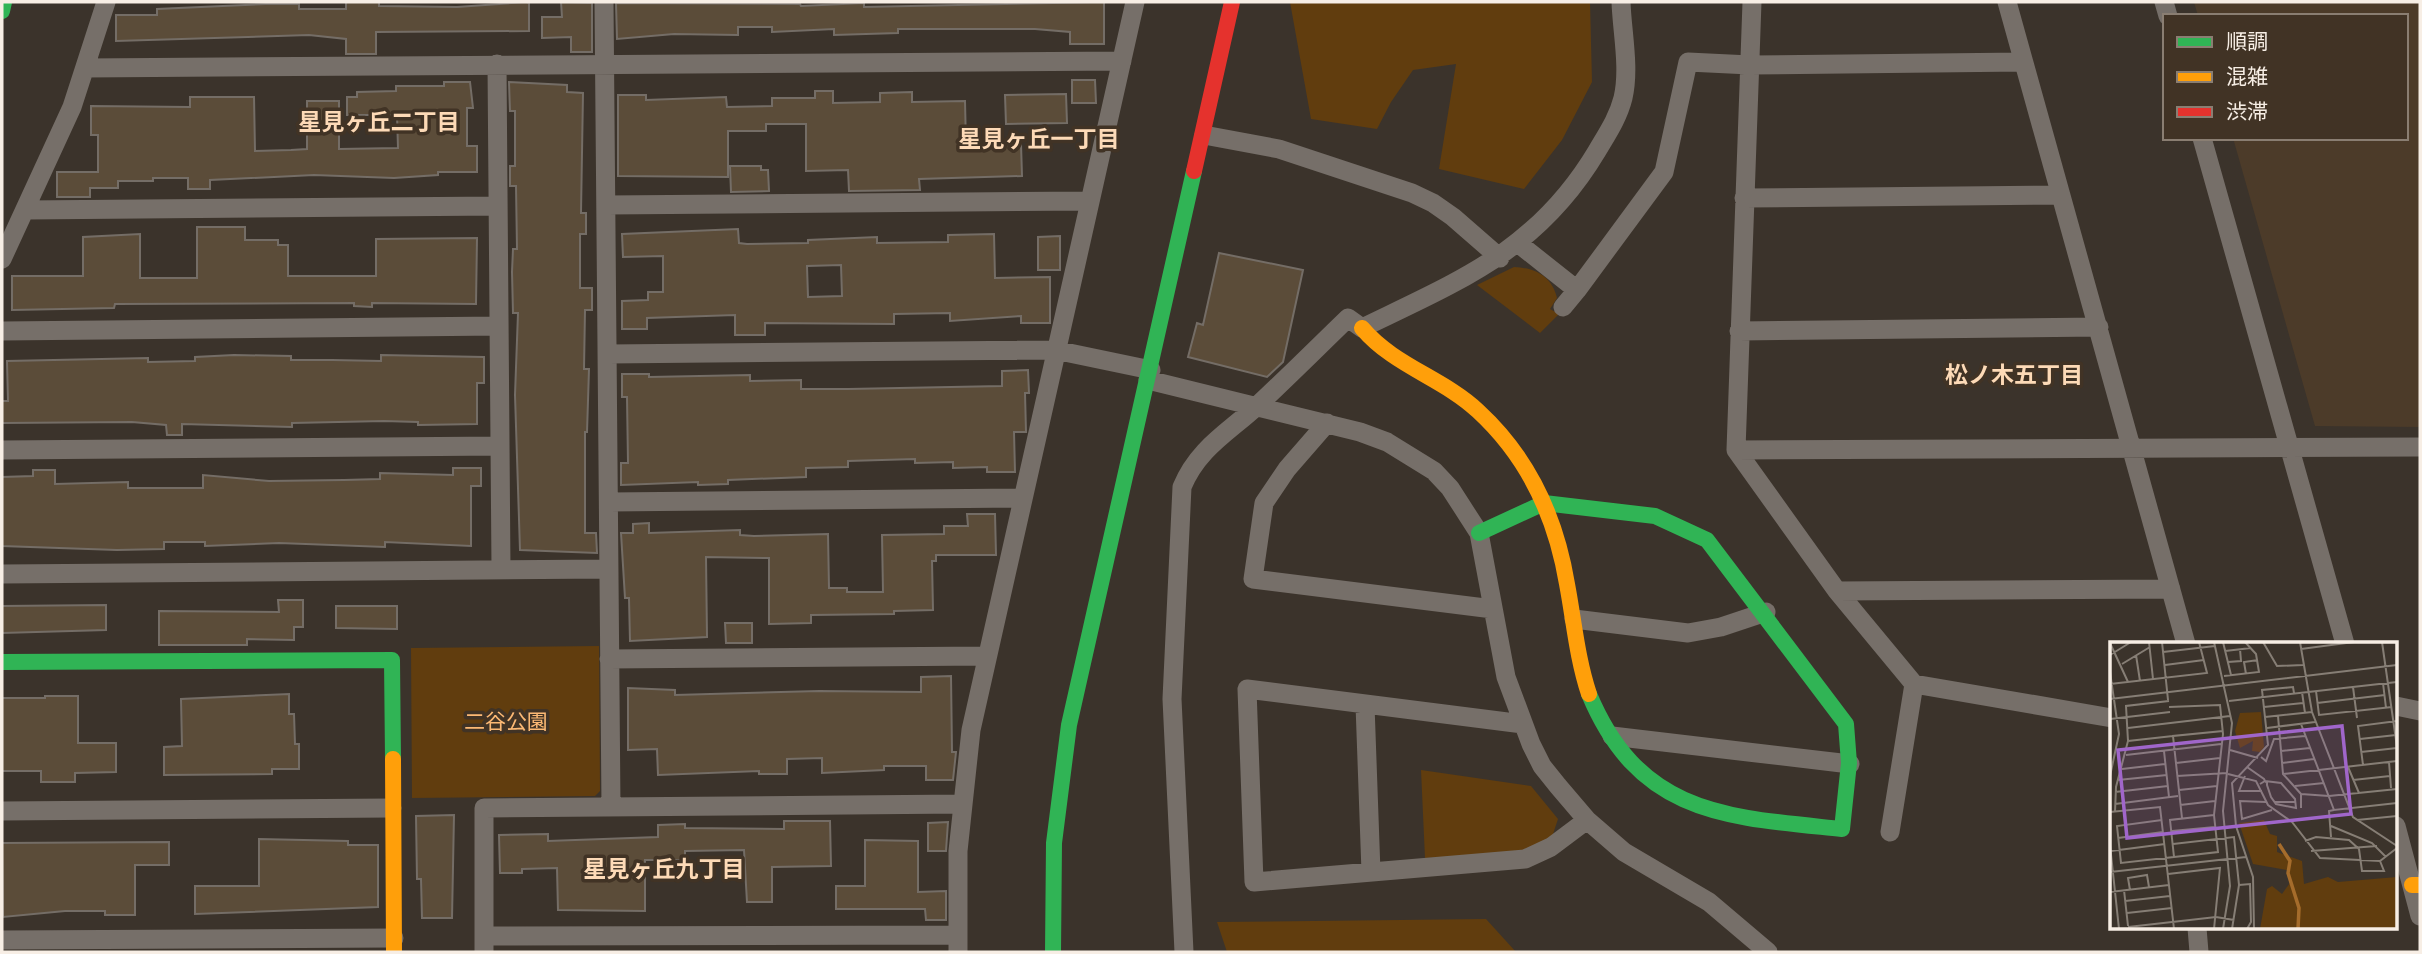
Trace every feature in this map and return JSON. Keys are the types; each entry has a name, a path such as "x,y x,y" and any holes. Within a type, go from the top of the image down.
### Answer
{"street":[{"path":"2,10 4,2"},
{"path":"2,259 72,107 106,2"},
{"path":"604,2 611,807"},
{"path":"962,804 484,808 484,944 958,943 962,804 971,730 1135,2"},
{"path":"1053,952 1054,843 1069,725 1232,2"},
{"path":"1362,328 1500,258 1519,244 1566,197 1587,169 1615,121 1625,79 1622,2"},
{"path":"1752,2 1738,331 1736,450 1837,591 1914,684 2110,718"},
{"path":"2007,2 2185,642"},
{"path":"86,68 1122,61"},
{"path":"1563,307 1664,172 1688,62 1750,65 2023,62"},
{"path":"498,64 501,569"},
{"path":"1204,135 1279,149 1412,193 1443,210 1500,258"},
{"path":"2203,140 2344,642"},
{"path":"1744,198 2061,195"},
{"path":"606,205 1090,201"},
{"path":"26,210 498,206"},
{"path":"1519,244 1577,290"},
{"path":"1184,952 1172,699 1182,487 1200,454 1256,407 1348,318 1362,328 1380,350 1434,378 1482,413 1516,455 1544,503 1555,527 1582,674 1601,720 1631,761 1660,786 1702,809 1842,829 1850,764 1846,724 1766,612 1723,556 1707,540 1682,526 1655,516 1544,503 1479,533"},
{"path":"2,331 499,326"},
{"path":"1738,331 2099,327"},
{"path":"607,354 1055,350 1256,407 1328,423 1387,442 1434,471 1450,488 1479,533 1506,677 1542,766 1587,820 1624,852 1709,902 1768,952"},
{"path":"1328,423 1287,469 1264,503 1253,579 1493,609"},
{"path":"2,450 500,446"},
{"path":"1736,450 2420,447"},
{"path":"609,502 1022,498"},
{"path":"2,574 608,569"},
{"path":"1837,591 2171,589"},
{"path":"1574,619 1688,633 1721,627 1766,612"},
{"path":"609,659 986,656"},
{"path":"2,662 392,660 394,945 2,940"},
{"path":"1890,832 1914,684"},
{"path":"1523,724 1247,689 1254,882 1525,859 1551,847 1587,820"},
{"path":"1364,705 1371,872"},
{"path":"2398,706 2420,711"},
{"path":"1612,736 1850,764"},
{"path":"2,811 392,808"},
{"path":"2398,836 2409,885 2420,916"},
{"path":"2197,930 2199,952"}],"shaded area":[{"path":"2194,2 2420,2 2420,427 2315,426 2234,140 2408,140 2408,14 2197,14"}],"green space":[{"path":"1290,2 1590,2 1592,82 1562,140 1524,189 1439,169 1456,64 1413,70 1391,102 1377,129 1311,119"},
{"path":"1514,267 1536,271 1547,279 1555,290 1557,298 1550,309 1559,314 1540,333 1477,285"},
{"name":"二谷公園","path":"599,646 600,791 595,796 412,798 411,648"},
{"path":"1421,770 1531,786 1558,819 1552,837 1524,853 1425,858"},
{"path":"1486,919 1516,952 1227,952 1217,922"}],"building":[{"path":"346,2 379,2 379,6 457,7 526,2 529,3 529,31 376,32 376,54 346,54 346,39 309,35 116,41 116,15 157,15 157,9 266,4 299,4 299,9 346,9"},
{"path":"561,2 592,3 592,52 571,52 571,37 542,38 542,17 562,17"},
{"path":"1104,2 1104,44 1070,44 1070,32 1035,29 898,29 898,33 834,35 834,29 772,32 772,27 738,27 738,35 674,34 617,39 616,3 801,6 864,3 864,7"},
{"path":"1072,80 1095,80 1096,103 1072,103"},
{"path":"444,82 470,82 473,108 467,108 467,146 477,146 477,172 438,172 438,175 394,178 314,175 210,180 210,189 188,189 188,178 153,178 153,181 118,181 118,188 90,188 90,197 57,197 57,172 98,172 98,135 91,135 91,106 190,107 190,97 254,97 255,151 307,149 307,101 339,101 339,149 398,148 397,115 347,115 347,97 357,97 357,92 396,91 396,86 444,86"},
{"path":"509,82 567,85 567,92 583,93 581,213 586,213 586,234 580,234 580,288 592,288 592,310 585,310 584,369 589,369 585,432 585,533 596,533 597,553 520,550 515,395 518,313 513,313 512,272 513,249 517,249 516,186 510,186 510,166 515,166 515,111 510,111"},
{"path":"815,91 833,91 833,103 880,102 880,93 912,92 912,102 965,101 966,145 1021,144 1022,176 919,179 920,190 849,191 848,170 806,171 806,124 766,124 766,131 728,131 728,177 618,176 618,95 646,95 646,100 726,97 727,107 772,106 772,98 815,98"},
{"path":"1066,94 1067,123 1006,124 1005,95"},
{"path":"730,166 761,166 761,170 768,170 769,191 731,192"},
{"path":"197,227 245,227 245,240 278,240 278,245 288,245 288,276 376,276 376,239 477,238 476,304 372,303 372,307 354,306 354,303 115,304 114,308 12,310 12,276 83,276 83,237 140,234 140,278 197,278"},
{"path":"738,229 739,243 747,244 808,243 808,240 877,237 877,243 948,242 948,235 994,234 995,278 1050,277 1050,323 1021,323 1021,316 950,321 950,313 894,314 894,324 765,323 765,335 735,335 735,315 647,318 647,329 622,329 622,301 648,300 648,292 663,292 663,256 623,257 622,234","holes":["841,265 842,296 808,297 807,266"]},
{"path":"1060,236 1060,270 1038,270 1038,237"},
{"path":"1219,253 1303,270 1283,362 1267,377 1188,357 1197,323 1203,325"},
{"path":"381,355 484,357 484,383 477,383 477,424 418,425 418,422 384,421 292,423 292,427 182,424 182,435 167,435 166,425 132,422 2,423 2,401 8,401 7,361 148,358 148,362 195,361 195,357 291,356 291,360 381,361"},
{"path":"1028,370 1029,393 1025,393 1026,432 1014,432 1015,472 987,472 987,467 953,468 953,462 915,463 915,459 848,461 848,467 806,468 806,477 728,480 728,484 698,485 698,482 621,485 621,463 628,463 627,397 622,397 622,374 649,374 649,377 750,375 750,381 801,380 801,389 848,389 1002,386 1002,371"},
{"path":"453,468 481,468 481,486 471,486 471,546 385,542 385,547 279,543 205,546 205,542 164,542 164,549 117,550 2,546 2,477 33,476 33,470 55,470 55,484 128,482 128,488 203,488 203,475 269,481 380,479 380,473 453,475"},
{"path":"967,514 995,514 996,555 936,555 936,561 932,561 933,610 894,611 894,614 811,615 811,623 769,624 769,558 706,557 707,637 630,641 629,598 625,598 621,533 633,533 633,524 649,523 649,533 740,530 740,535 754,536 828,534 829,588 847,588 847,592 883,592 882,535 944,534 944,526 968,526"},
{"path":"278,600 303,600 303,627 294,627 294,640 247,639 247,645 159,645 159,611 279,612"},
{"path":"106,605 106,630 2,633 2,606"},
{"path":"336,606 397,606 397,629 336,628"},
{"path":"725,623 752,623 752,643 726,643"},
{"path":"951,676 952,752 956,752 953,780 926,780 926,766 884,766 884,770 822,773 822,758 787,759 787,774 759,774 759,771 658,775 657,749 628,750 628,688 675,690 675,695 819,691 921,692 921,677"},
{"path":"289,694 289,714 294,714 295,744 299,744 299,769 272,769 272,774 164,775 164,747 182,746 181,699"},
{"path":"78,696 78,743 116,743 116,772 75,773 75,782 41,782 41,771 2,771 2,698"},
{"path":"454,815 452,918 422,918 421,879 417,879 416,816"},
{"path":"784,821 830,821 831,866 772,867 772,902 747,902 744,850 685,851 685,860 645,860 645,911 558,910 557,868 500,873 499,835 548,834 548,841 658,837 658,825 685,824 685,828 784,829"},
{"path":"948,822 946,851 928,851 928,823"},
{"path":"259,839 348,841 348,845 378,845 378,907 195,914 195,886 259,886"},
{"path":"865,840 918,841 918,892 946,891 946,920 926,920 925,909 836,909 836,886 865,886"},
{"path":"169,842 169,865 135,865 135,915 105,915 105,911 65,911 3,917 2,843"}],"traffic: fast":[{"path":"2,11 4,2"},
{"path":"1053,952 1054,843 1069,725 1194,171"},
{"path":"1479,533 1544,503 1655,516 1707,540 1846,724 1849,763 1842,829 1725,813 1692,803 1661,787 1634,765 1610,734 1589,694"},
{"path":"2,662 392,660 393,759"}],"traffic: slow":[{"path":"1362,328 1389,352 1450,389 1478,411 1496,429 1525,469 1547,512 1562,560 1581,667 1589,694"},
{"path":"393,759 394,952"},
{"path":"2412,885 2420,885"}],"traffic: jam":[{"path":"1194,171 1232,2"}],"district":[{"name":"星見ヶ丘二丁目","path":"379,122"},
{"name":"星見ヶ丘一丁目","path":"1039,139"},
{"name":"松ノ木五丁目","path":"2014,375"},
{"name":"星見ヶ丘九丁目","path":"664,869"}]}
